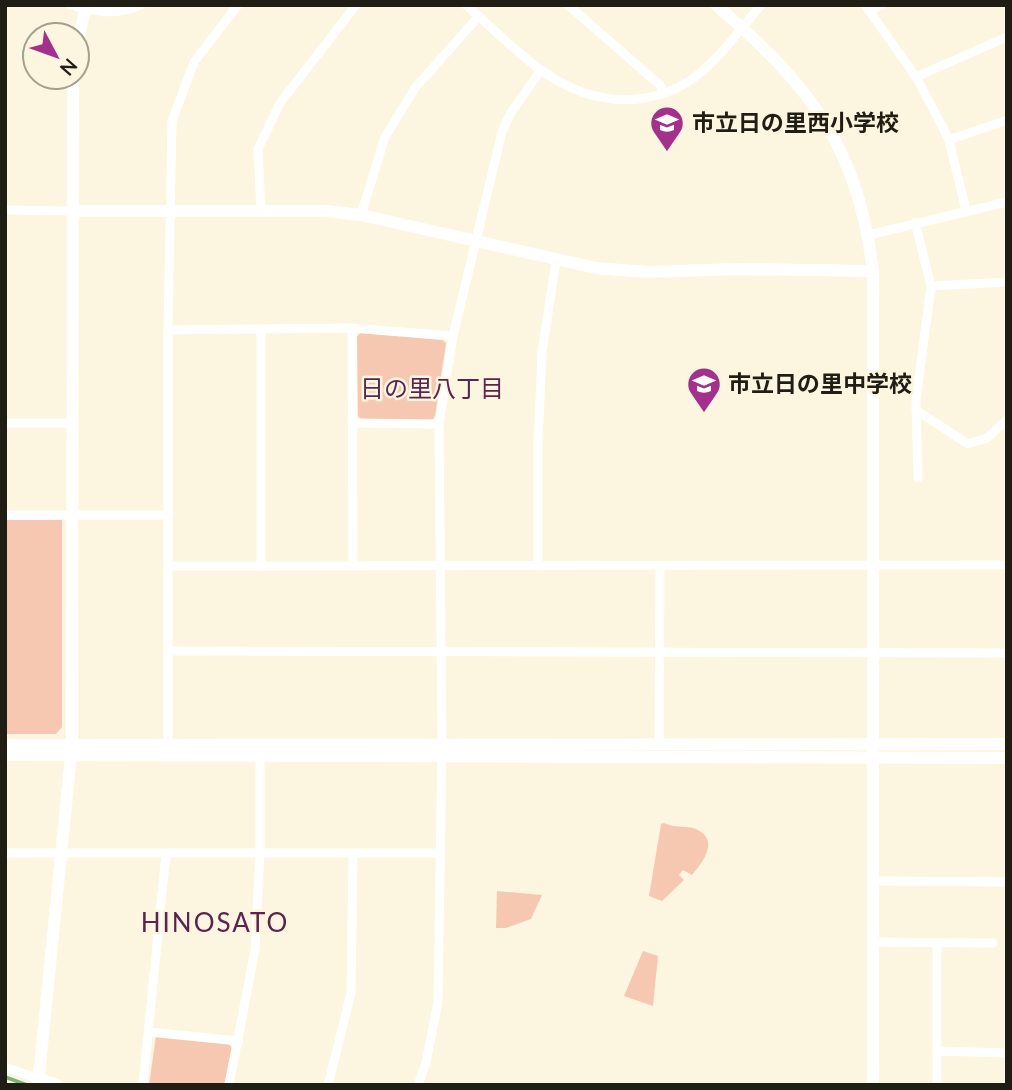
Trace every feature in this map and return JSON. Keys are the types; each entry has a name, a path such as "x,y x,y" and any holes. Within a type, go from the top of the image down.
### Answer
{"street":[{"path":"70,5 126,12 141,5"},
{"path":"168,744 168,330 172,121 194,62 238,5"},
{"path":"261,212 258,149 281,103 356,5"},
{"path":"466,5 562,85 604,101 650,98 695,78 761,5"},
{"path":"568,5 660,85 664,93"},
{"path":"716,5 784,66 822,115 852,174 869,235 873,271 873,1085"},
{"path":"881,5 868,8 916,77 948,140 967,210"},
{"path":"361,215 385,138 415,88 479,16"},
{"path":"916,77 1007,37"},
{"path":"418,1085 426,1063 439,1002 439,424 453,336 502,132 510,114 541,70"},
{"path":"39,1082 71,750 73,91"},
{"path":"948,140 1007,120"},
{"path":"869,235 1007,202"},
{"path":"5,209 326,211 361,215 556,261 646,272 737,269 873,271"},
{"path":"915,222 931,286 916,411 918,478"},
{"path":"538,566 538,444 542,352 556,261"},
{"path":"931,286 1007,282"},
{"path":"168,330 352,328 453,336"},
{"path":"352,328 353,566"},
{"path":"261,329 261,566"},
{"path":"916,411 968,444 987,438 1007,419"},
{"path":"5,423 72,423"},
{"path":"352,423 439,424"},
{"path":"5,515 169,516"},
{"path":"169,566 1007,565"},
{"path":"659,744 660,566"},
{"path":"169,651 1007,653"},
{"path":"5,755 168,744 260,750"},
{"path":"441,751 659,744 1007,744"},
{"path":"5,745 71,750 441,751 873,759 1007,758"},
{"path":"229,1085 255,950 261,854 260,750"},
{"path":"5,853 440,853"},
{"path":"144,1085 166,853"},
{"path":"328,1085 351,993 353,853"},
{"path":"873,881 1007,882"},
{"path":"873,942 993,943"},
{"path":"937,944 937,1085"},
{"path":"149,1032 239,1041"},
{"path":"937,1051 1007,1054"},
{"path":"5,1067 39,1082 57,1085"}],"shaded area":[{"path":"360,333 442,340 446,343 435,416 432,420 362,420 358,416 357,337"},
{"path":"5,520 62,520 62,727 56,734 5,734"},
{"path":"661,824 696,829 707,839 708,845 701,864 692,875 683,870 679,875 684,880 662,901 649,896"},
{"path":"497,891 542,895 531,919 506,928 496,928"},
{"path":"643,951 658,956 653,1006 624,996"},
{"path":"156,1036 228,1043 232,1048 224,1085 149,1085"}],"waterway":[{"path":"5,1077 27,1085"}],"place":[{"name":"市立日の里西小学校","path":"667,153"},
{"name":"市立日の里中学校","path":"704,414"}],"district":[{"name":"日の里八丁目","path":"432,389"},
{"name":"HINOSATO","path":"215,923"}]}
